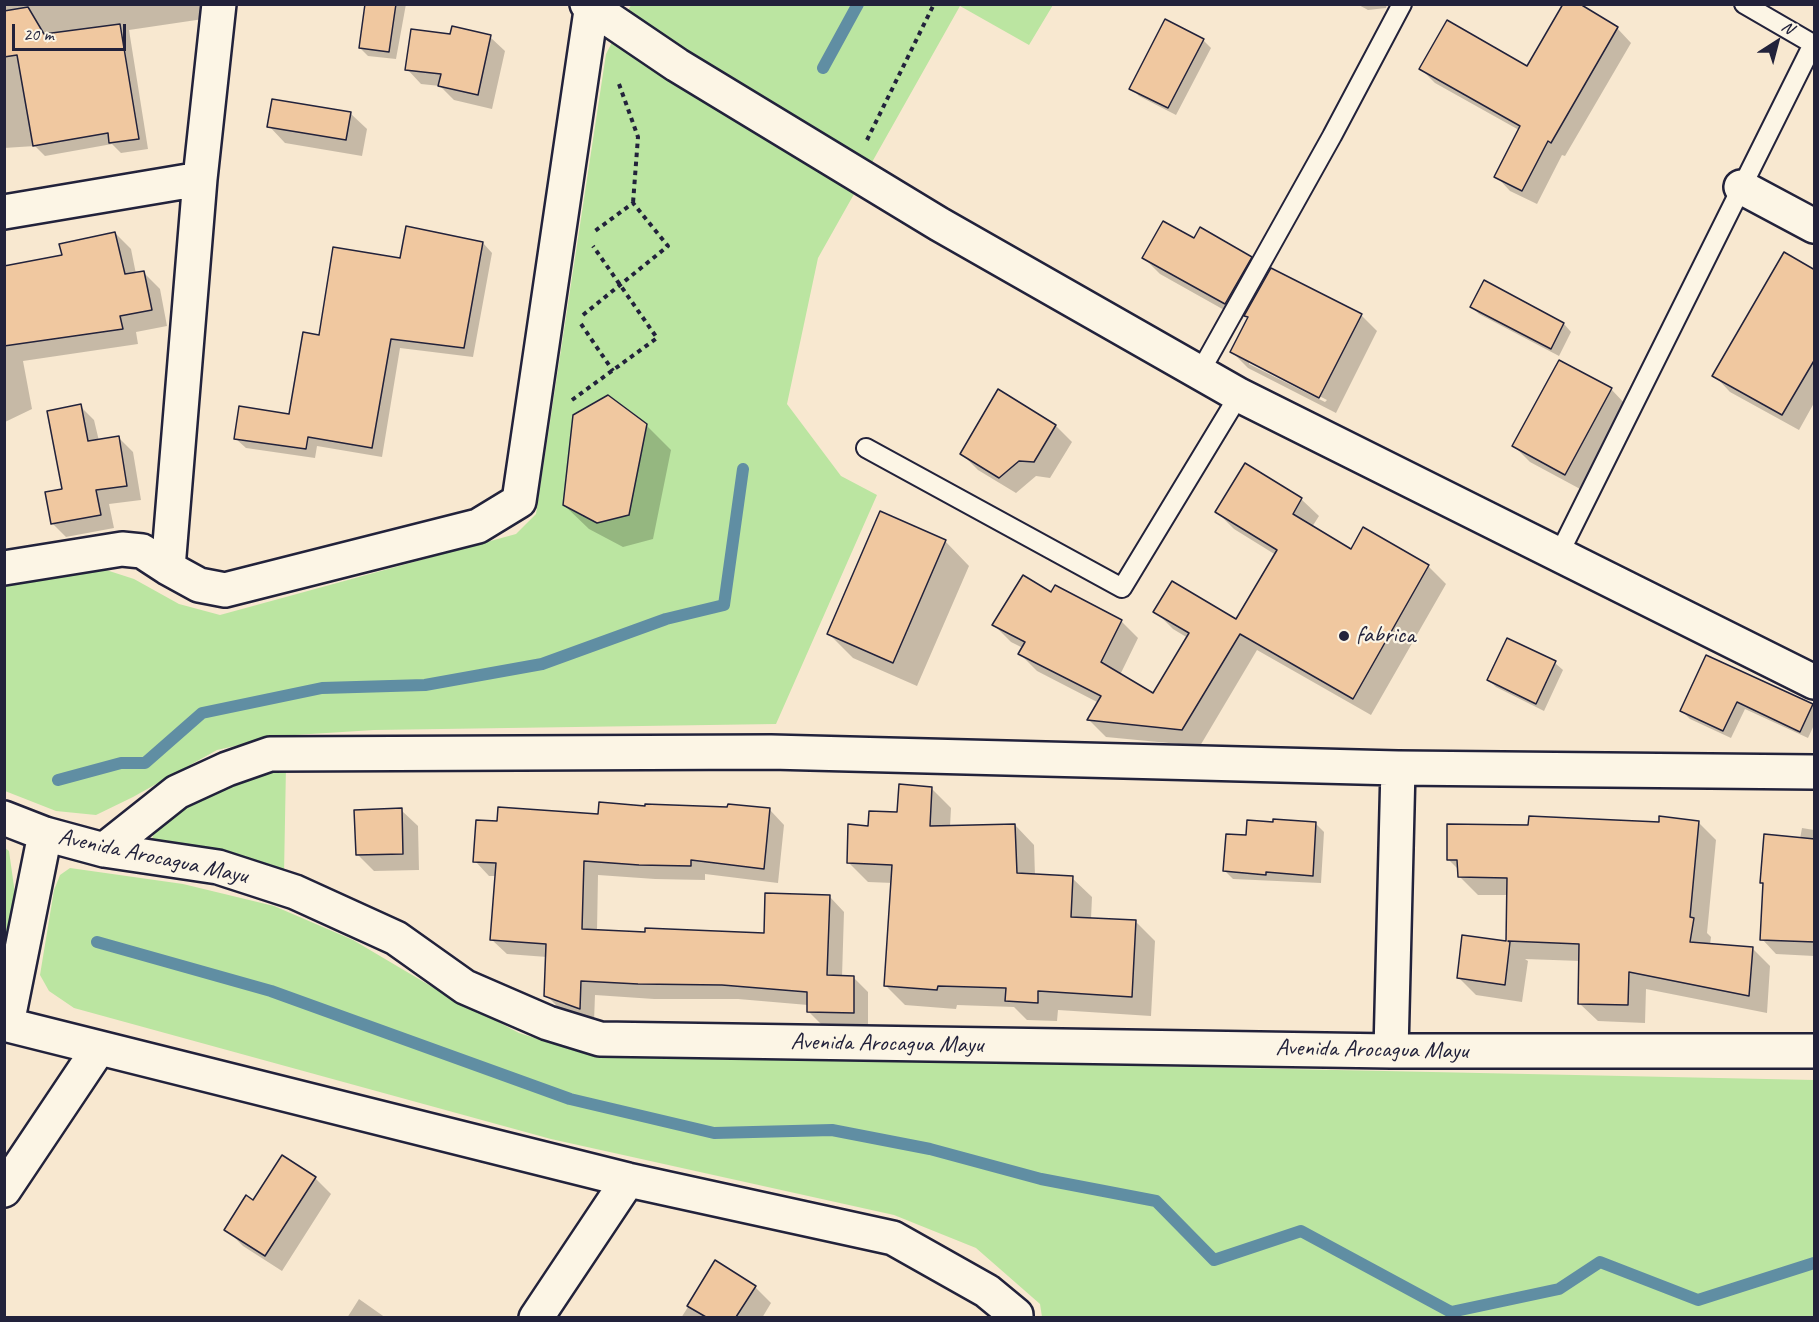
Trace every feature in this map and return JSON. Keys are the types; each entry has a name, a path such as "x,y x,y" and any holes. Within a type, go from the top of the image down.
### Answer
{"street":[{"path":"168,568 200,179 219,4"},
{"path":"4,568 122,549 142,551 199,585 225,590 478,526 519,501 590,5 677,65 939,224 1239,395 1815,682"},
{"path":"4,212 200,179"},
{"path":"1741,187 1815,226"},
{"path":"104,850 177,792 227,769 270,754 771,752 1398,768 1815,772"},
{"path":"1391,1051 1398,768"},
{"name":"Avenida Arocagua Mayu","path":"4,818 45,834 104,850 218,867 295,892 396,938 465,987 548,1023 600,1039 1391,1051 1815,1051"},
{"path":"45,834 6,1024 628,1180 893,1238 987,1291 1016,1316"},
{"path":"4,1190 99,1048"},
{"path":"536,1317 628,1180"}],"lane":[{"path":"1200,372 1332,136 1402,4"},
{"path":"1559,554 1813,44 1744,4"},
{"path":"866,448 1122,588 1239,395"}],"path":[{"path":"852,171 934,4"},
{"path":"613,371 578,319 668,246 633,203 638,138 618,83"},
{"path":"568,402 657,338 586,237 633,203"}],"green space":[{"path":"631,5 1053,5 1029,45 960,6 818,258 787,404 841,476 877,495 776,724 374,730 279,736 217,750 96,815 56,811 5,791 5,585 103,569 134,579 179,604 220,615 516,534 536,514 606,54"},
{"path":"286,766 284,874 150,845 157,824 198,790"},
{"path":"5,848 9,851 15,894 5,947"},
{"path":"70,868 183,884 274,906 353,940 429,985 519,1033 576,1051 620,1055 1814,1080 1814,1317 1042,1317 1040,1304 976,1248 894,1215 551,1139 74,1008 49,991 40,975 54,890 60,875"}],"building":[{"path":"365,4 396,4 389,52 359,48"},
{"path":"1563,4 1580,4 1618,27 1551,143 1548,141 1522,191 1494,177 1520,126 1419,69 1447,20 1527,66"},
{"path":"28,7 44,34 120,24 139,139 109,143 108,133 33,146 17,55 4,57 4,11"},
{"path":"1165,19 1204,39 1168,108 1129,89"},
{"path":"452,26 491,35 478,95 438,86 441,74 405,70 411,29 450,34"},
{"path":"272,99 351,112 346,140 267,127"},
{"path":"1163,221 1194,238 1200,227 1252,257 1225,304 1142,258"},
{"path":"406,226 483,242 464,348 391,339 372,448 308,437 306,449 234,439 239,406 289,414 303,332 319,335 333,247 400,258"},
{"path":"115,232 125,274 144,271 152,310 120,316 123,329 4,346 4,266 62,255 59,244"},
{"path":"1784,252 1815,270 1815,359 1782,415 1712,376"},
{"path":"1271,268 1362,314 1319,398 1230,352 1248,317 1244,316"},
{"path":"1484,280 1564,323 1551,349 1470,307"},
{"path":"1559,360 1612,388 1565,475 1512,446"},
{"path":"998,389 1056,425 1034,462 1019,461 999,478 960,454"},
{"path":"608,395 647,424 629,515 597,523 563,505 573,415"},
{"path":"81,404 88,441 119,436 127,486 96,490 101,515 51,524 45,492 62,489 47,411"},
{"path":"1245,463 1302,498 1293,514 1351,549 1363,527 1429,565 1353,699 1240,634 1182,730 1087,720 1101,696 1018,654 1025,642 992,625 1023,575 1051,592 1055,585 1122,620 1101,662 1153,693 1189,633 1153,612 1172,581 1236,619 1277,550 1215,512"},
{"path":"880,511 946,540 893,663 827,634"},
{"path":"1507,638 1556,661 1536,704 1487,680"},
{"path":"1706,655 1813,704 1800,732 1737,702 1723,731 1680,711"},
{"path":"899,784 932,787 930,826 1015,824 1017,873 1073,876 1071,917 1136,920 1132,997 1038,991 1038,1003 1005,1001 1006,988 938,986 937,990 884,986 892,865 847,863 848,824 868,826 869,811 897,812"},
{"path":"599,802 645,806 645,804 727,807 728,804 770,808 764,869 691,860 691,866 584,861 582,929 645,932 645,928 764,933 765,893 830,895 827,975 854,976 854,1013 807,1012 807,992 722,985 581,981 580,1009 544,996 546,944 490,940 496,863 473,862 476,820 497,821 498,807 598,814"},
{"path":"402,808 403,854 356,855 354,810"},
{"path":"1529,816 1659,822 1659,816 1699,821 1690,917 1694,918 1690,942 1753,947 1749,996 1629,972 1628,1005 1578,1004 1579,944 1508,941 1510,942 1505,985 1457,978 1462,935 1506,941 1507,878 1458,877 1457,860 1447,860 1447,824 1528,825"},
{"path":"1273,819 1316,822 1313,876 1223,871 1226,834 1246,835 1247,820 1273,822"},
{"path":"1764,834 1815,839 1815,942 1760,940 1763,883 1760,883"},
{"path":"282,1155 316,1177 265,1256 224,1230 246,1195 253,1200"},
{"path":"715,1260 756,1286 736,1317 706,1317 687,1306"}],"waterway":[{"path":"823,68 858,4"},
{"path":"58,780 121,763 145,763 202,713 322,688 425,685 542,664 666,619 724,605 743,469"},
{"path":"97,942 271,991 570,1099 714,1133 832,1130 930,1149 1041,1179 1156,1201 1214,1260 1301,1231 1451,1312 1559,1289 1600,1262 1698,1300 1814,1263"}],"place":[{"name":"fabrica","path":"1344,636"}]}
